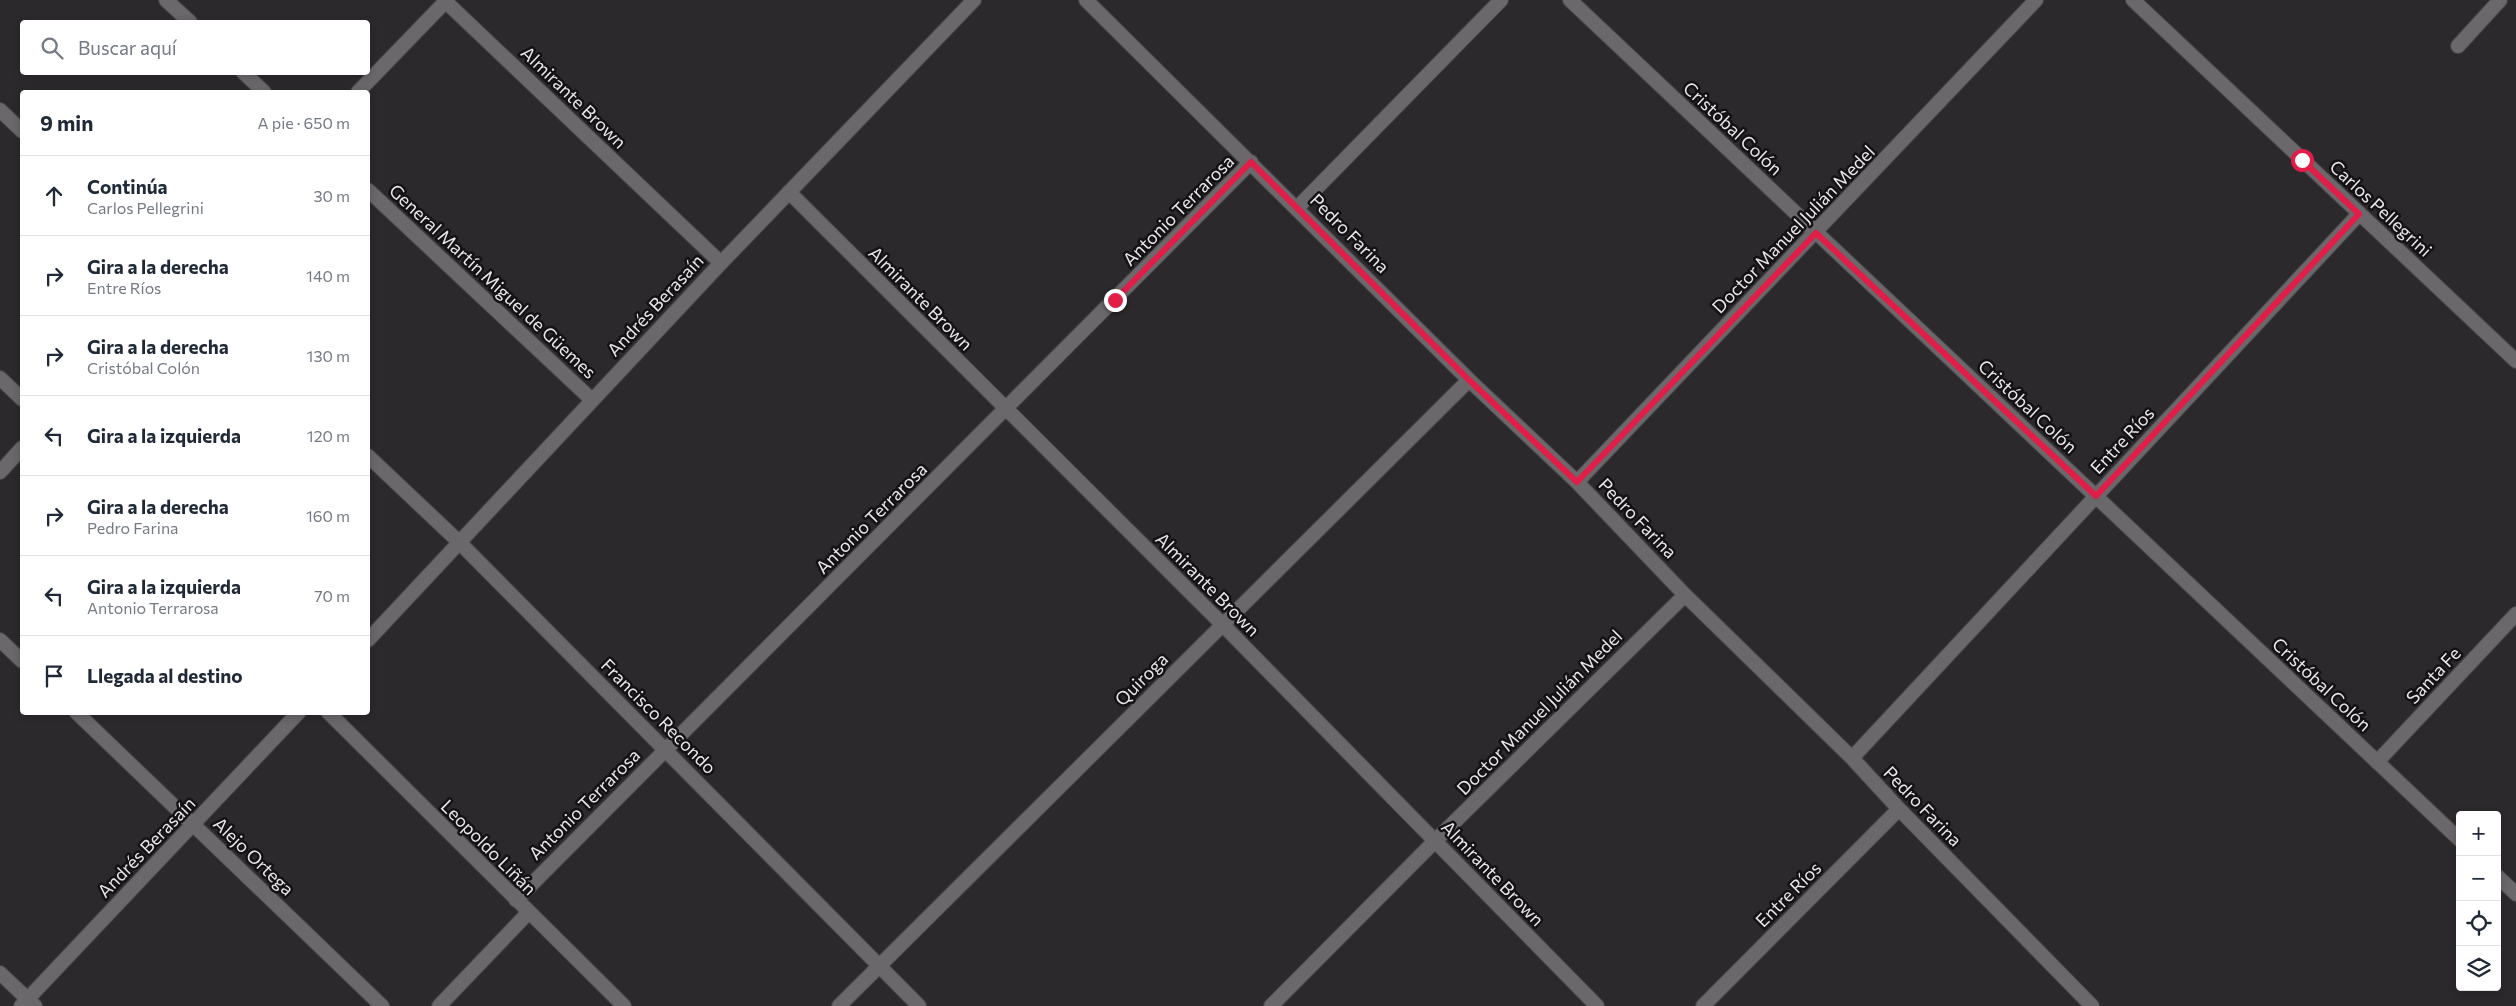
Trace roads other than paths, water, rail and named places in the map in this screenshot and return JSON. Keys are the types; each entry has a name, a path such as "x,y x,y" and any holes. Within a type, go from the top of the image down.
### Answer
{"street":[{"path":"166,0 188,20"},
{"path":"360,90 445,0"},
{"name":"Almirante Brown","path":"445,0 721,263"},
{"name":"Andrés Berasaín","path":"370,638 721,263 974,0"},
{"name":"Pedro Farina","path":"1086,0 1469,380 1577,482 1686,595 1852,758 1899,809 2092,1006"},
{"path":"1297,208 1502,0"},
{"name":"Cristóbal Colón","path":"1570,0 2456,836"},
{"name":"Doctor Manuel Julián Medel","path":"1577,482 2036,0"},
{"name":"Carlos Pellegrini","path":"2133,0 2516,361"},
{"path":"2458,46 2500,0"},
{"path":"246,75 262,90"},
{"path":"0,110 20,129"},
{"name":"Antonio Terrarosa","path":"516,900 1251,162"},
{"name":"General Martín Miguel de Güemes","path":"370,192 592,400"},
{"name":"Almirante Brown","path":"789,192 1223,624 1597,1006"},
{"name":"Entre Ríos","path":"1852,758 2359,214"},
{"path":"0,378 20,397"},
{"name":"Quiroga","path":"839,1006 1469,380"},
{"path":"0,472 20,450"},
{"name":"Francisco Recondo","path":"370,458 459,542 919,1006"},
{"name":"Doctor Manuel Julián Medel","path":"1271,1006 1435,841 1686,595"},
{"name":"Santa Fe","path":"2377,762 2516,614"},
{"path":"0,640 20,660"},
{"name":"Alejo Ortega","path":"79,715 382,1006"},
{"name":"Andrés Berasaín","path":"28,1004 296,715"},
{"name":"Leopoldo Liñán","path":"331,715 528,913 624,1006"},
{"name":"Entre Ríos","path":"1703,1006 1899,809"},
{"path":"2501,880 2516,894"},
{"path":"439,1006 528,913"},
{"path":"0,973 28,1004"}]}
